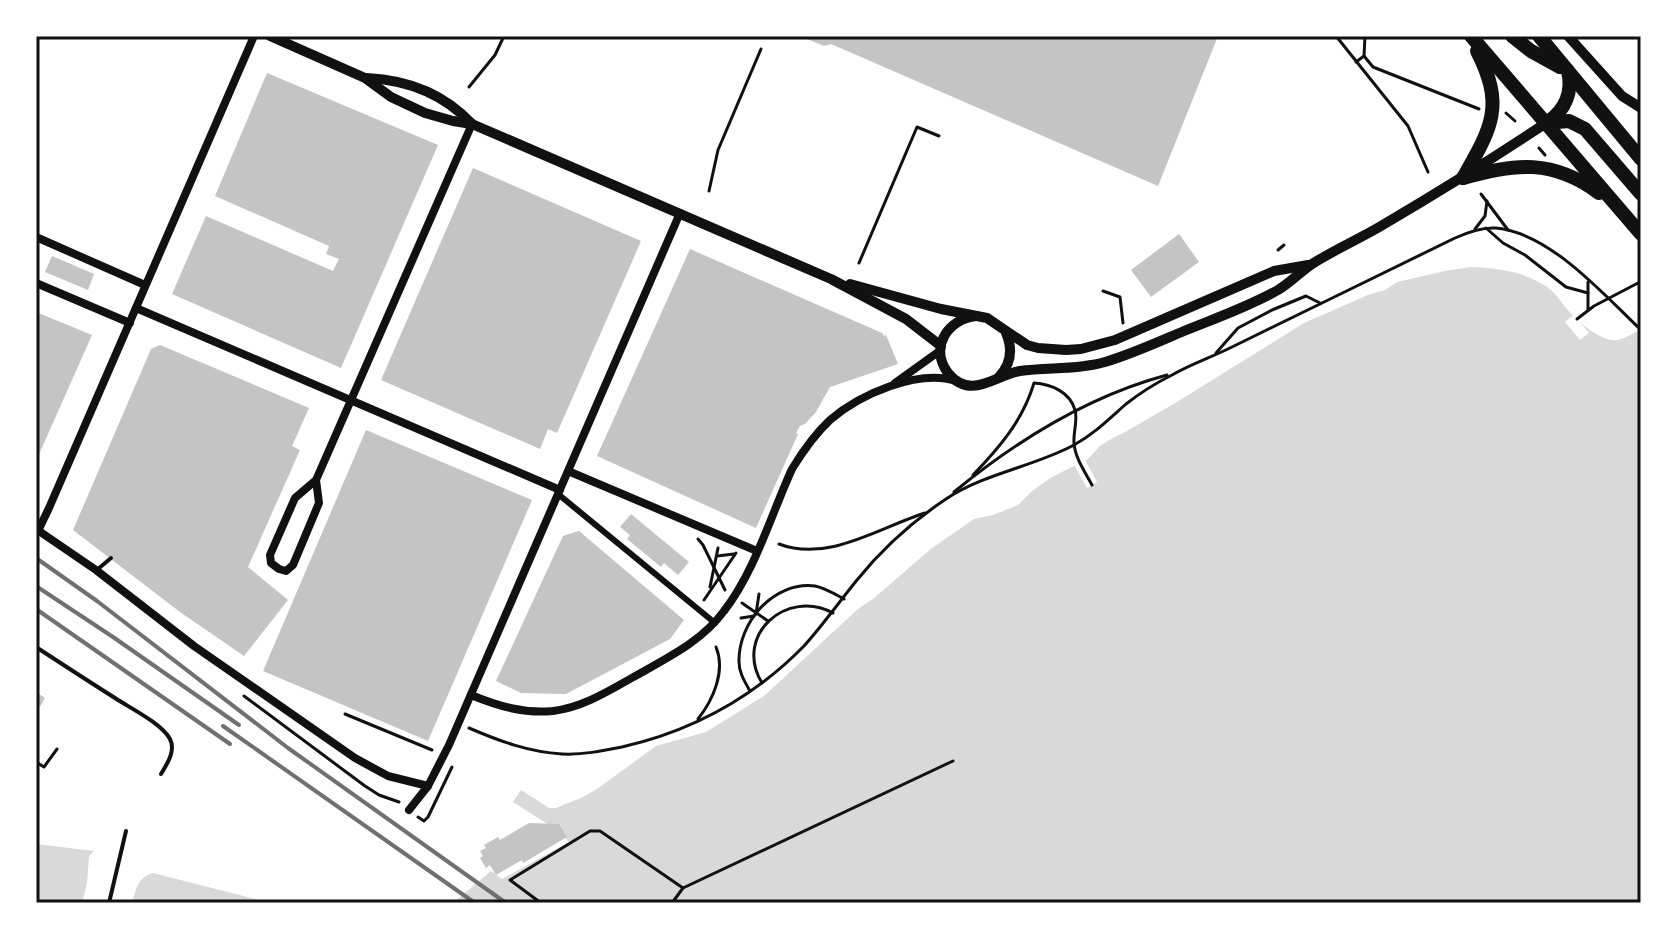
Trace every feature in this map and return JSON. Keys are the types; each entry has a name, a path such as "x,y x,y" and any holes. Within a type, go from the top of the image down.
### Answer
{"highway":[{"path":"1471,36 1641,234"},
{"path":"1463,178 1485,137 1493,111 1491,85 1471,36"},
{"path":"1512,36 1531,51 1568,71"},
{"path":"1539,36 1641,159"},
{"path":"1546,123 1556,117 1566,101 1570,86 1568,71"},
{"path":"1546,123 1563,120 1585,129 1641,194"},
{"path":"1463,178 1506,167 1536,166 1578,180 1615,204"}],"street":[{"path":"254,36 37,530 96,570 194,646 355,758 388,776 428,786"},
{"path":"270,36 365,78 391,97 425,113 472,124 831,279 906,319 941,348"},
{"path":"1568,36 1622,96 1641,108"},
{"path":"365,78 396,80 437,96 450,103 472,124"},
{"path":"891,386 927,377 979,386 1019,372 1087,366 1125,355 1262,298 1289,283 1310,265 1463,178 1546,123"},
{"path":"316,480 319,503 293,565 286,571 279,569 271,563 270,555 295,498 316,480 472,124"},
{"path":"409,810 428,786 445,753 680,213"},
{"path":"36,237 145,285"},
{"path":"831,279 941,309 987,318 1027,345 1066,350 1115,340 1274,271 1310,265"},
{"path":"36,283 130,323"},
{"path":"136,308 559,492 715,623"},
{"path":"960,383 946,369 941,348 950,328 966,317 976,316"},
{"path":"997,379 1009,362 1011,351 1005,331"},
{"path":"471,695 519,710 567,709 599,697 691,644 715,623 740,588 792,469 810,442 845,409 891,386 941,348"},
{"path":"568,471 757,551"}],"lane":[{"path":"96,570 111,558"},
{"path":"36,647 165,733 172,748 161,774"},
{"path":"109,903 126,831"}],"path":[{"path":"469,87 495,55 504,36"},
{"path":"1336,36 1408,126 1428,172"},
{"path":"1365,36 1364,56 1373,67 1483,110"},
{"path":"709,191 718,150 761,49"},
{"path":"1356,62 1364,56"},
{"path":"1500,112 1508,113 1515,121"},
{"path":"859,263 917,127 939,136"},
{"path":"1539,148 1545,155"},
{"path":"1481,194 1508,230"},
{"path":"1474,230 1485,216 1487,201"},
{"path":"1486,228 1566,287 1588,293"},
{"path":"468,728 516,746 565,754 631,745 696,722 762,683 802,647 897,538 962,485 1030,437 1076,411 1214,356 1474,230 1508,230 1543,244 1562,257 1641,330"},
{"path":"1278,250 1284,245"},
{"path":"1588,280 1588,310"},
{"path":"1577,319 1638,283"},
{"path":"1103,291 1120,297 1123,323"},
{"path":"1214,356 1238,328 1272,310 1306,296 1320,303"},
{"path":"947,498 992,476 1074,445 1138,395 1175,373"},
{"path":"962,485 1011,432 1025,410 1034,383 1058,390 1068,397 1076,411 1074,445 1078,461 1092,485"},
{"path":"779,544 807,550 823,548 856,540 929,512"},
{"path":"698,539 727,594"},
{"path":"709,592 720,540"},
{"path":"698,609 737,552 710,557"},
{"path":"741,618 755,615 780,592 793,587 814,586 844,599"},
{"path":"750,691 739,664 743,638 755,615 759,594"},
{"path":"741,603 768,621"},
{"path":"762,683 752,657 754,645 768,621 783,611 801,606 820,606 833,613"},
{"path":"696,722 712,697 717,680 719,655 716,647"},
{"path":"345,714 432,750"},
{"path":"36,762 44,767 57,749"},
{"path":"424,821 457,756"},
{"path":"672,903 683,888 953,761"},
{"path":"541,903 510,880 590,831 600,831 683,888"},
{"path":"528,903 533,897"}],"shaded area":[{"path":"1470,267 1508,271 1536,280 1551,290 1582,324 1604,338 1618,340 1641,329 1641,903 453,903 491,871 502,879 569,842 557,830 513,802 521,790 549,808 556,808 597,789 656,746 706,732 764,696 858,609 932,548 974,519 1018,505 1032,491 1088,459 1111,439 1304,323 1385,290 1397,282"},
{"path":"36,844 94,851 89,856 82,903 36,903"},
{"path":"153,873 271,903 132,903 136,888"}],"pier":[{"path":"1574,315 1589,333 1580,340 1565,322"},
{"path":"1084,458 1097,482 1087,488 1073,463"}],"building":[{"path":"800,36 1218,36 1158,186 831,44 824,46"},
{"path":"267,73 438,145 341,368 172,294 206,216 333,271 339,259 326,254 329,246 215,196"},
{"path":"473,168 641,241 557,433 548,429 540,449 381,380"},
{"path":"1179,234 1199,262 1151,297 1131,270"},
{"path":"690,249 886,335 898,364 830,387 816,412 796,433 756,528 597,456"},
{"path":"52,256 94,274 88,290 45,272"},
{"path":"36,312 92,335 36,461"},
{"path":"160,345 309,408 292,446 300,450 248,567 288,600 244,656 180,612 73,530 151,349"},
{"path":"366,430 532,500 428,741 263,671"},
{"path":"631,514 689,562 678,575 664,563 661,567 627,539 630,535 620,527"},
{"path":"579,531 684,620 670,639 566,694 521,693 496,681 563,536"},
{"path":"36,692 45,698 40,707 36,704"},
{"path":"529,823 559,824 567,837 496,875 490,865 486,868 480,858 483,856 480,851 486,848 484,845 498,837 500,840"}],"railway":[{"path":"36,558 288,748 506,903"},
{"path":"36,586 239,725"},
{"path":"36,609 230,744"},
{"path":"223,726 475,903"}]}
